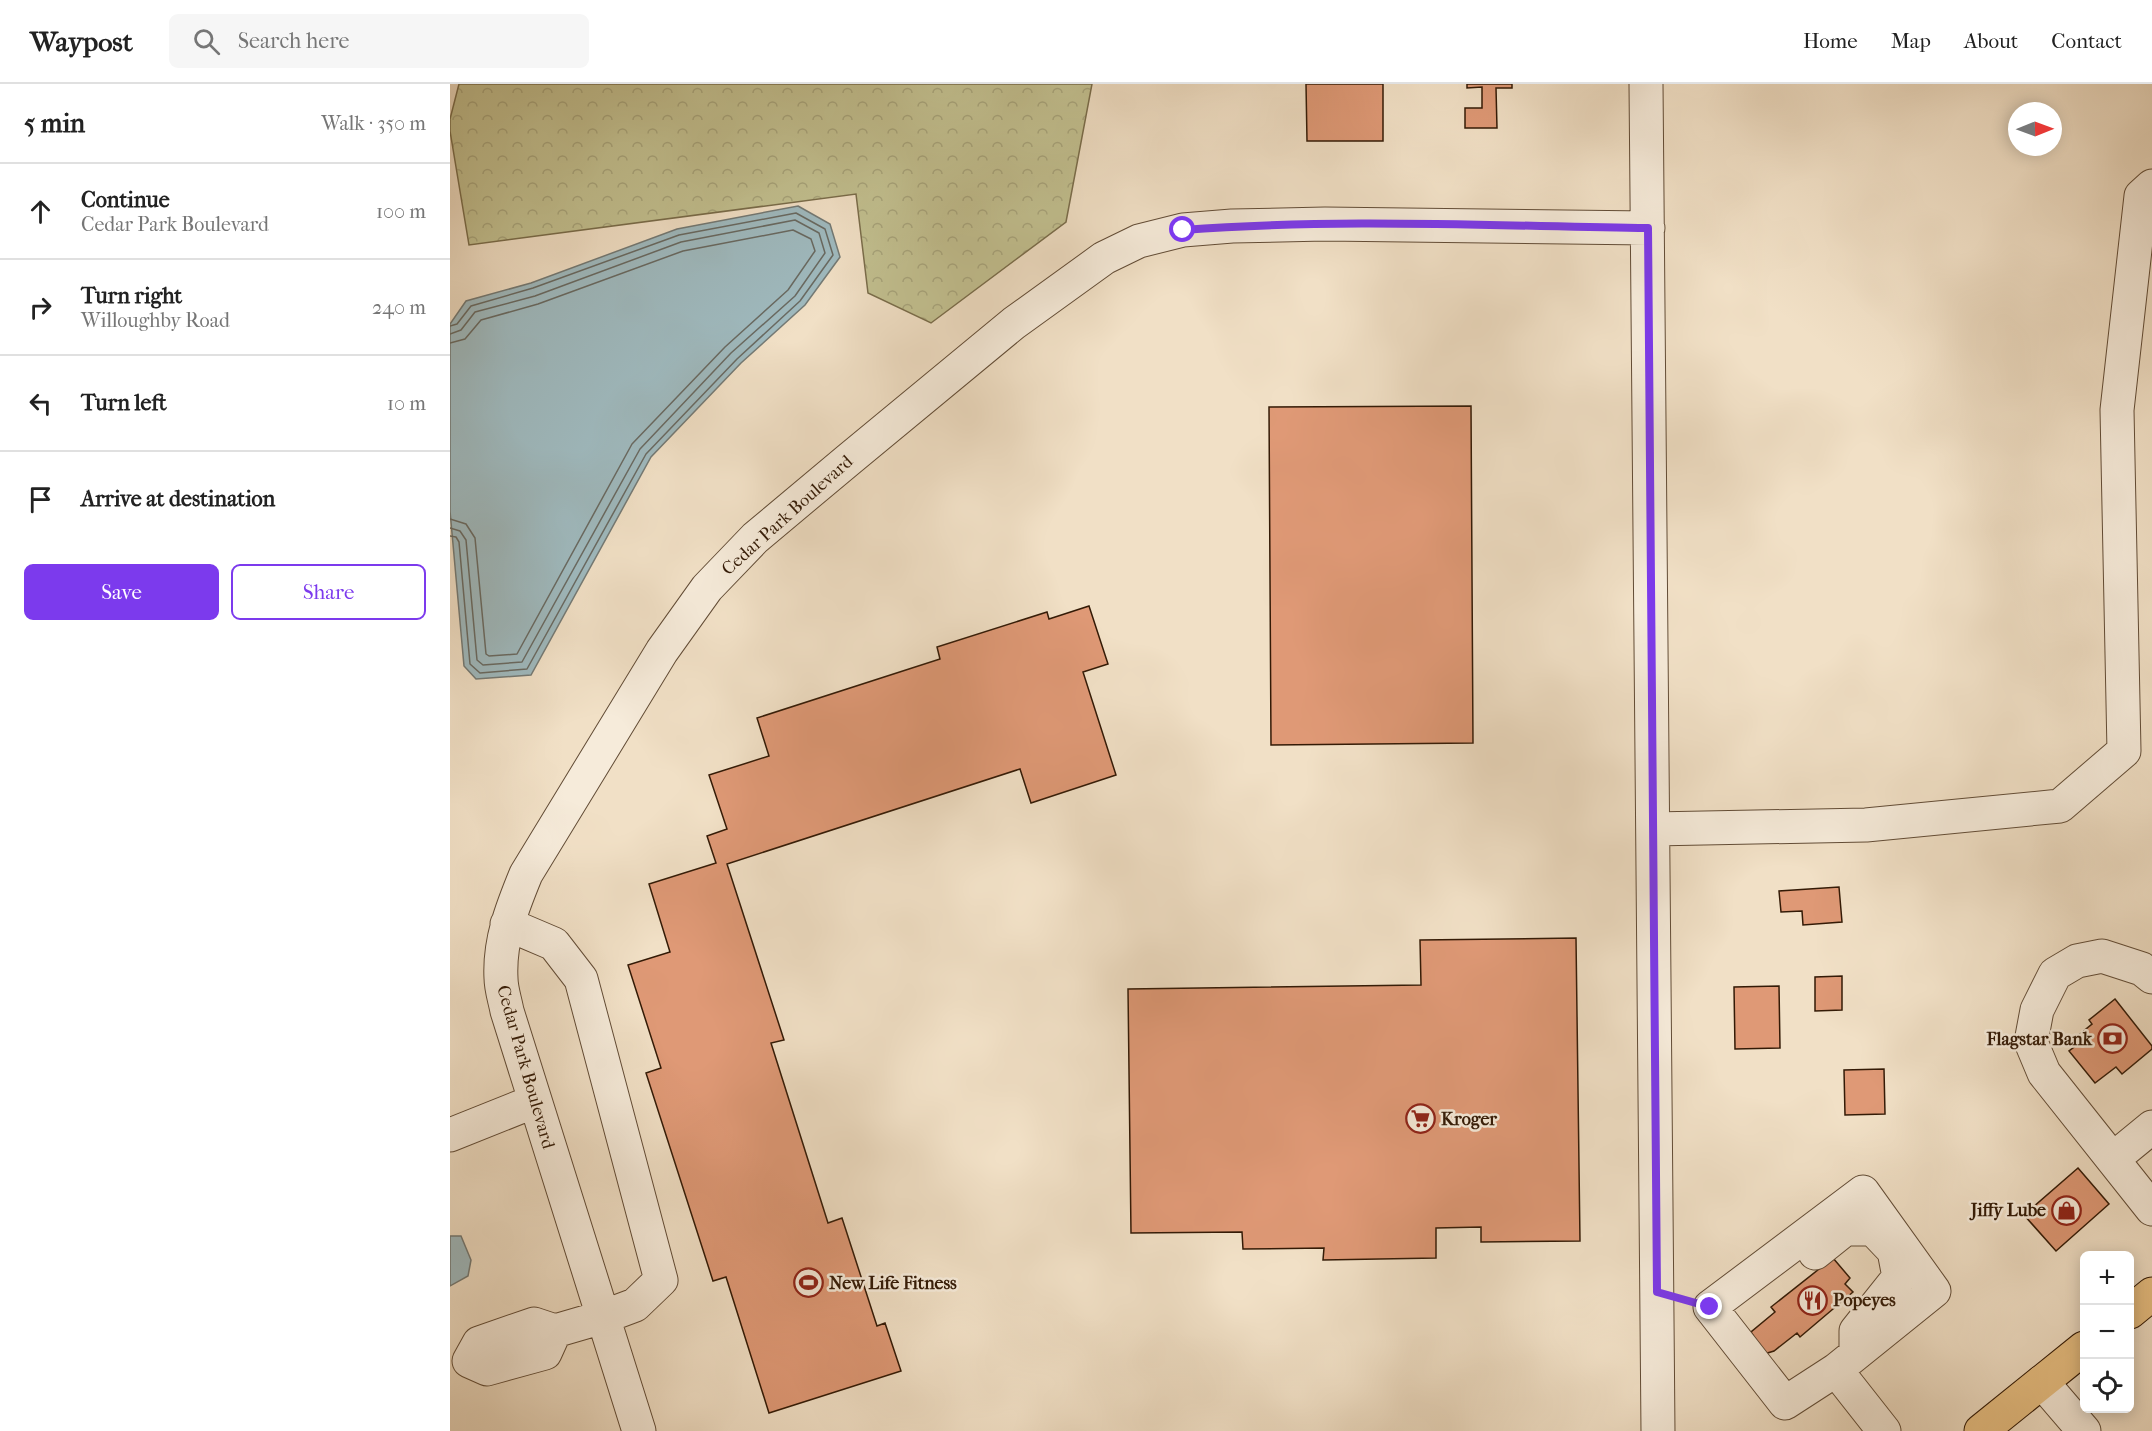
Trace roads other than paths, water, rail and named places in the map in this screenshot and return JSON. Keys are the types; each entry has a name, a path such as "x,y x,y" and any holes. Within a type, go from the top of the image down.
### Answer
{"main road":[{"path":"1981,1431 2080,1352"}],"street":[{"path":"1646,84 1658,1431"},
{"path":"1653,830 1866,825 2060,806 2124,751 2117,410 2141,196 2152,186"},
{"name":"Cedar Park Boulevard","path":"639,1431 507,1011 501,978 503,939 526,874 662,651 707,588 755,538 1014,323 1104,258 1139,241 1183,230 1232,226 1325,224 1648,228"},
{"path":"460,1364 488,1369 545,1353 555,1330 636,1305 662,1280 581,978 554,944 507,924"},
{"path":"2152,977 2142,969 2102,956 2077,961 2055,974 2037,1010 2031,1042 2044,1073 2152,1209"},
{"path":"450,1135 535,1101"},
{"path":"2113,1160 2152,1126"},
{"path":"1657,1292 1710,1307 1785,1403 1846,1361 1934,1291 1863,1192 1710,1307"},
{"path":"1846,1361 1884,1431"},
{"path":"2042,1382 2084,1431"}],"water":[{"path":"798,206 830,224 840,257 805,305 741,363 651,457 531,675 476,679 464,666 450,511 450,324 466,301 531,283 677,229"},
{"path":"450,1236 461,1236 471,1260 468,1276 450,1286"}],"place":[{"name":"Flagstar Bank","path":"2113,1039"},
{"name":"Kroger","path":"1420,1119"},
{"name":"Jiffy Lube","path":"2067,1210"},
{"name":"New Life Fitness","path":"808,1283"},
{"name":"Popeyes","path":"1812,1300"}]}
